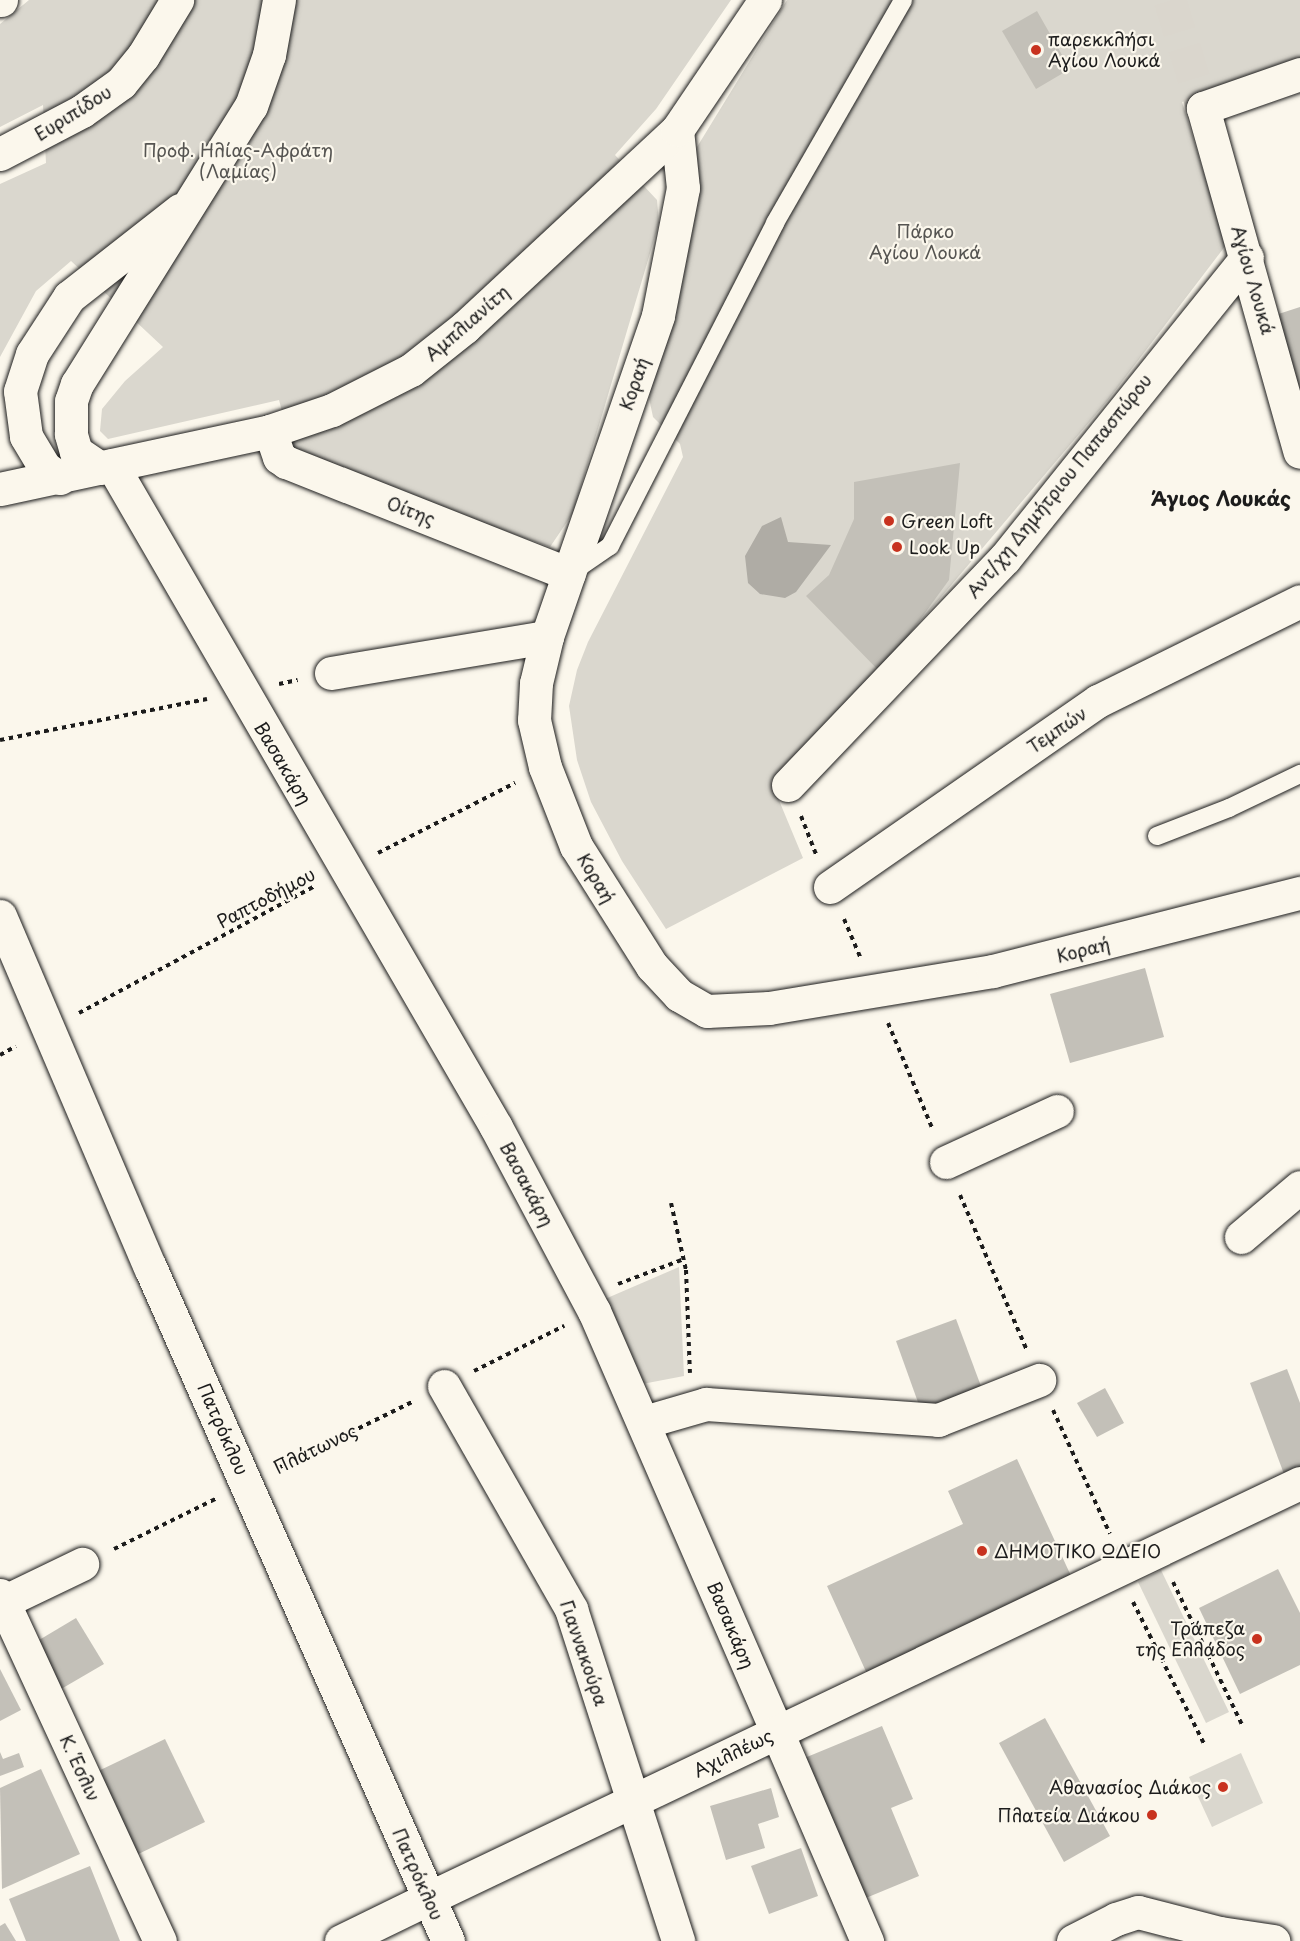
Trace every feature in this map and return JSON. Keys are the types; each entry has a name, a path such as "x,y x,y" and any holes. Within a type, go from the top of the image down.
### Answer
{"street":[{"name":"Ευριπίδου","path":"0,154 68,120 121,83 139,63 177,0"},
{"path":"106,467 76,452 71,434 71,401 77,384 251,106 269,55 279,0"},
{"name":"Αμπλιανίτη","path":"60,478 270,431 358,399 420,363 465,327 677,130 765,0"},
{"name":"Αγίου Λουκά","path":"1300,74 1203,108 1247,257 1300,453"},
{"name":"Κοραή","path":"677,130 683,188 658,316 547,637 536,683 534,720 545,767 576,846 604,894 663,978 679,995 707,1011 769,1008 948,981 1069,954 1300,893"},
{"path":"0,420 20,391 45,330 69,297 196,197"},
{"name":"Αντ/χη Δημήτριου Παπασπύρου","path":"788,785 1005,558 1247,257"},
{"path":"20,391 26,436 45,468 60,478"},
{"name":"Οίτης","path":"270,431 279,457 286,462 568,574"},
{"name":"Βασακάρη","path":"106,467 496,1127 590,1304 644,1422 867,1941"},
{"path":"0,489 60,478"},
{"name":"Τεμπών","path":"830,887 1098,701 1300,601"},
{"path":"331,673 547,637"},
{"name":"Πατρόκλου","path":"0,916 51,1028 150,1267 448,1941"},
{"path":"946,1162 1056,1112"},
{"path":"1241,1237 1300,1187"},
{"path":"644,1422 691,1406 788,1407 923,1422 972,1409 1039,1380"},
{"name":"Γιαννακούρα","path":"444,1386 571,1609 678,1941"},
{"name":"Αχιλλέως","path":"341,1941 1300,1483"},
{"path":"2,1598 82,1564"},
{"name":"K. Έσλιν","path":"2,1598 160,1941"},
{"path":"1073,1941 1116,1919 1138,1912 1220,1933 1273,1941"},
{"path":"1283,1941 1300,1939"}],"lane":[{"path":"568,574 610,546 776,223 903,0"},
{"path":"1157,836 1229,808 1300,774"}],"path":[{"path":"0,740 331,673"},
{"name":"Ραπτοδήμου","path":"0,1054 545,767"},
{"path":"671,1203 684,1259 691,1406"},
{"name":"Πλάτωνος","path":"82,1564 444,1386 590,1304 684,1259"},
{"path":"1158,1552 1243,1727"},
{"path":"1122,1570 1205,1746"}],"green space":[{"name":"Προφ. Ηλίας-Αφράτη (Λαμίας)","path":"29,0 731,0 656,109 615,155 657,200 659,223 573,513 550,547 294,456 279,400 108,439 100,431 102,409 125,381 163,347 71,261 36,291 0,357 0,184 46,163 43,105 0,127 0,24"},
{"name":"Πάρκο Αγίου Λουκά","path":"787,0 1300,0 1300,61 1182,102 1226,245 1108,400 903,642 771,781 803,858 666,929 622,861 591,802 577,760 569,706 577,670 588,642 683,457 680,444 653,417 649,398 697,147"},
{"path":"679,1267 684,1376 637,1385 598,1302"},
{"path":"1161,1570 1229,1712 1206,1723 1138,1582"},
{"path":"1241,1753 1263,1803 1212,1827 1189,1777"}],"shaded area":[{"path":"781,517 788,542 831,545 796,592 785,598 760,594 748,583 745,556 762,526"}],"building":[{"name":"παρεκκλήσι Αγίου Λουκά","path":"1037,11 1070,69 1036,89 1002,31"},
{"path":"1300,307 1300,416 1269,317"},
{"name":"Look Up","path":"960,463 949,580 881,673 806,596 829,575 854,519 854,482"},
{"path":"1145,968 1164,1037 1070,1063 1050,994"},
{"path":"956,1319 985,1397 924,1419 896,1341"},
{"path":"1287,1369 1300,1403 1300,1472 1284,1474 1250,1383"},
{"path":"1105,1388 1124,1423 1097,1437 1077,1403"},
{"name":"ΔΗΜΟΤΙΚΟ ΩΔΕΙΟ","path":"1017,1459 1072,1578 868,1676 827,1586 963,1524 948,1491"},
{"name":"Τράπεζα της Ελλάδος","path":"1278,1569 1300,1613 1300,1665 1240,1694 1199,1608"},
{"path":"76,1618 104,1664 56,1692 29,1646"},
{"path":"0,1669 21,1710 0,1721"},
{"path":"1045,1718 1110,1836 1064,1862 999,1743"},
{"path":"882,1726 913,1799 891,1808 919,1876 861,1900 802,1759"},
{"path":"165,1739 205,1822 130,1858 90,1775"},
{"path":"0,1752 3,1759 19,1753 24,1767 0,1776"},
{"path":"41,1769 80,1854 2,1889 0,1788"},
{"path":"771,1788 779,1817 758,1824 765,1848 726,1860 710,1806"},
{"path":"801,1848 818,1896 769,1914 751,1866"},
{"path":"90,1866 120,1941 26,1941 9,1899"},
{"path":"5,1923 16,1941 0,1941 0,1926"}],"tunnel":[{"path":"1170,0 1203,108"}],"place":[{"name":"παρεκκλήσι Αγίου Λουκά","path":"1036,50"},
{"name":"Green Loft","path":"889,521"},
{"name":"Look Up","path":"897,547"},
{"name":"ΔΗΜΟΤΙΚΟ ΩΔΕΙΟ","path":"982,1551"},
{"name":"Τράπεζα της Ελλάδος","path":"1257,1639"},
{"name":"Αθανασίος Διάκος","path":"1223,1787"},
{"name":"Πλατεία Διάκου","path":"1152,1815"}],"district":[{"name":"Άγιος Λουκάς","path":"1221,498"}]}
